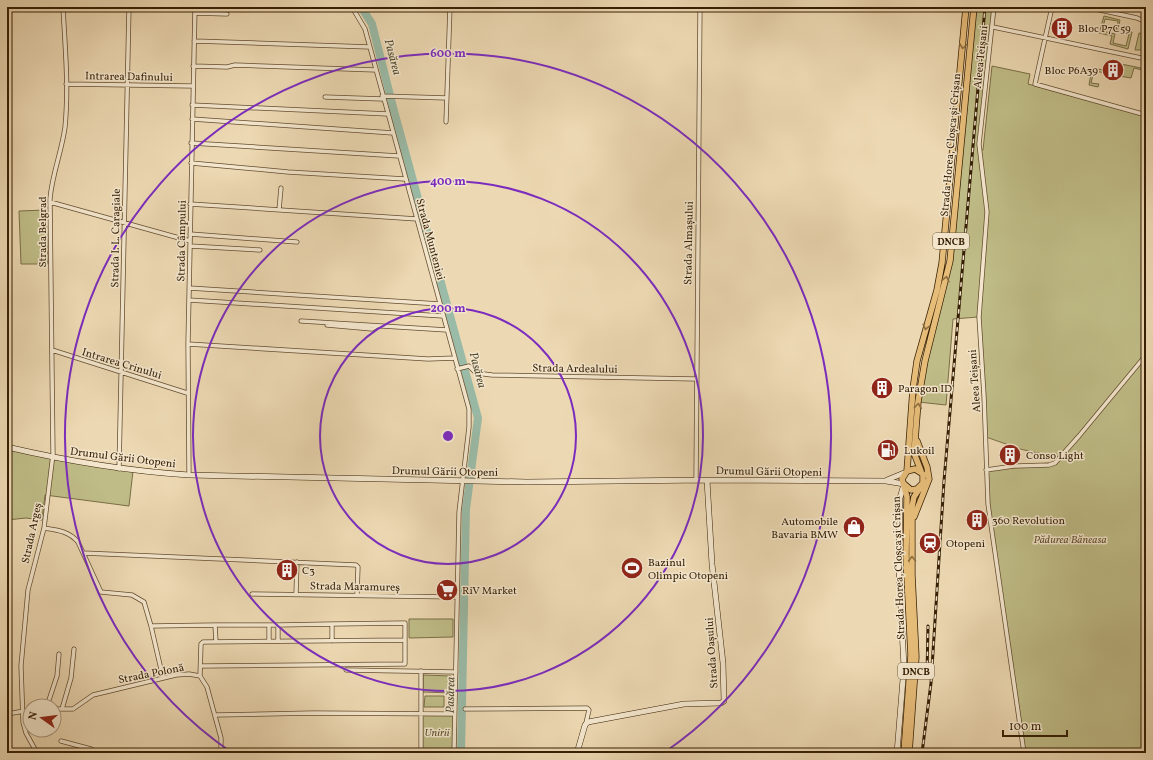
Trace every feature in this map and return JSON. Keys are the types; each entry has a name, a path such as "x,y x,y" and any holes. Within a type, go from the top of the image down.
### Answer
{"main road":[{"name":"Strada Horea, Cloșca și Crișan","path":"905,472 916,368 926,326 937,290 942,263 966,7"},
{"name":"Strada Horea, Cloșca și Crișan","path":"921,472 914,453 917,419 925,361 950,261 974,7"},
{"path":"912,529 915,513 926,490 929,479 927,467 918,446 917,419"},
{"name":"Drumul Gării Otopeni","path":"7,448 53,458 119,469 189,475 527,482 696,480 886,481 904,484"},
{"path":"905,472 912,468 921,472"},
{"name":"Drumul Gării Otopeni","path":"886,481 905,472"},
{"name":"DNCB","path":"904,484 905,472"},
{"name":"DNCB","path":"920,488 924,480 921,472"},
{"name":"Strada Oașului","path":"586,723 684,704 721,703 724,701 723,663 712,564 707,480"},
{"name":"Strada Horea, Cloșca și Crișan","path":"897,753 905,656 899,548 900,498 904,484"},
{"name":"Strada Horea, Cloșca și Crișan","path":"904,484 907,497 906,556 916,657 909,753"},
{"path":"904,484 911,490 920,488"},
{"name":"Strada Horea, Cloșca și Crișan","path":"904,753 911,666 910,589 913,502 920,488"},
{"path":"577,753 586,723"}],"street":[{"name":"Strada Belgrad","path":"53,458 50,202 53,177 65,127 66,84 63,7"},
{"name":"Strada I. L. Caragiale","path":"119,469 129,7"},
{"name":"Strada Câmpului","path":"189,475 188,344 192,86 195,7"},
{"name":"Strada Munteniei","path":"352,7 365,29 416,220 459,369 470,418 463,480"},
{"path":"446,122 450,7"},
{"name":"Strada Almașului","path":"696,480 700,7"},
{"name":"Aleea Teișani","path":"994,7 979,150 987,212 979,317 988,504 1024,753"},
{"path":"1052,7 1035,84 1146,114"},
{"path":"1086,7 1137,18 1146,22"},
{"path":"194,13 227,14"},
{"path":"993,27 1146,59"},
{"path":"194,41 370,47"},
{"path":"193,66 227,67 235,65 376,70"},
{"name":"Intrarea Dafinului","path":"66,84 192,86"},
{"path":"325,97 392,96 447,98"},
{"path":"192,105 388,114"},
{"path":"192,119 393,133"},
{"path":"191,143 400,156"},
{"path":"191,163 405,179"},
{"path":"279,210 281,188"},
{"path":"50,202 190,241"},
{"path":"190,204 416,220"},
{"path":"190,234 296,242"},
{"path":"190,246 260,250"},
{"path":"189,288 440,304"},
{"path":"189,300 443,316"},
{"path":"302,321 447,330"},
{"path":"321,325 372,329 377,326"},
{"path":"188,344 428,359 455,358"},
{"name":"Intrarea Crinului","path":"52,350 188,392"},
{"path":"986,470 1014,466 1049,465 1055,463 1146,355"},
{"name":"Strada Ardealului","path":"459,369 468,366 480,375 696,379"},
{"name":"Strada Argeș","path":"22,698 21,666 26,604 30,579 44,528 53,458"},
{"path":"454,753 459,512 463,480"},
{"path":"44,528 70,533 78,542 99,590 105,594 132,595 141,599 146,606 163,678"},
{"path":"83,553 357,565 357,595"},
{"path":"296,595 297,562"},
{"name":"Strada Maramureș","path":"252,594 457,597"},
{"path":"269,624 269,642"},
{"path":"332,624 332,641"},
{"path":"151,626 405,624 405,664 201,666"},
{"path":"215,625 216,642"},
{"path":"278,625 278,641"},
{"path":"200,676 201,643 405,640"},
{"path":"62,709 71,678 74,649"},
{"path":"50,698 57,676 59,654"},
{"path":"346,670 456,672"},
{"path":"421,671 421,753"},
{"name":"Strada Polonă","path":"62,709 77,708 93,695 163,678 189,674 200,676 207,687 221,738 222,753"},
{"path":"465,709 587,708 589,710 586,723"},
{"path":"7,714 22,711"},
{"path":"215,715 454,714"},
{"name":"Strada Argeș","path":"29,738 37,753"},
{"path":"61,741 91,749 96,753"},
{"path":"222,753 251,753"}],"green space":[{"name":"Pădurea Băneasa","path":"974,7 994,7 979,149 983,150 992,66 1030,74 1028,84 1146,116 1146,753 1024,753 988,504 986,470 1049,465 1060,458 1020,449 986,437 978,317 953,319 946,405 918,402 950,261"},
{"path":"1104,16 1120,20 1118,29 1132,32 1128,49 1110,44 1112,36 1099,33","holes":["1105,19 1118,21 1116,31 1129,34 1126,46 1113,43 1115,34 1102,31"]},
{"path":"1139,33 1146,34 1146,50 1135,50"},
{"path":"1106,61 1146,69 1146,71 1134,68 1131,78 1119,76 1121,66 1108,63 1106,73 1094,71 1091,83 1099,84 1098,87 1089,85 1092,68 1104,70"},
{"path":"46,210 48,264 21,264 19,211"},
{"path":"7,447 133,471 129,506 45,495 42,520 26,518 7,520"},
{"path":"409,619 453,619 453,637 409,638"},
{"path":"423,675 451,676 451,693 423,692"},
{"path":"425,696 444,696 444,707 424,707"},
{"name":"Unirii","path":"421,713 454,714 454,753 421,753"}],"waterway":[{"name":"Pasărea","path":"361,7 372,24 394,111 478,418 466,509 461,753"}],"railway":[{"path":"922,753 931,683 944,481 985,7"},
{"path":"927,674 928,626"}],"place":[{"name":"Bloc P7C59","path":"1062,28"},
{"name":"Bloc P6A39","path":"1113,70"},
{"name":"Paragon ID","path":"882,388"},
{"name":"Lukoil","path":"888,450"},
{"name":"Conso Light","path":"1010,455"},
{"name":"360 Revolution","path":"977,520"},
{"name":"Automobile Bavaria BMW","path":"854,527"},
{"name":"Otopeni","path":"930,543"},
{"name":"Bazinul Olimpic Otopeni","path":"632,568"},
{"name":"C3","path":"287,570"},
{"name":"RiV Market","path":"447,590"}]}
